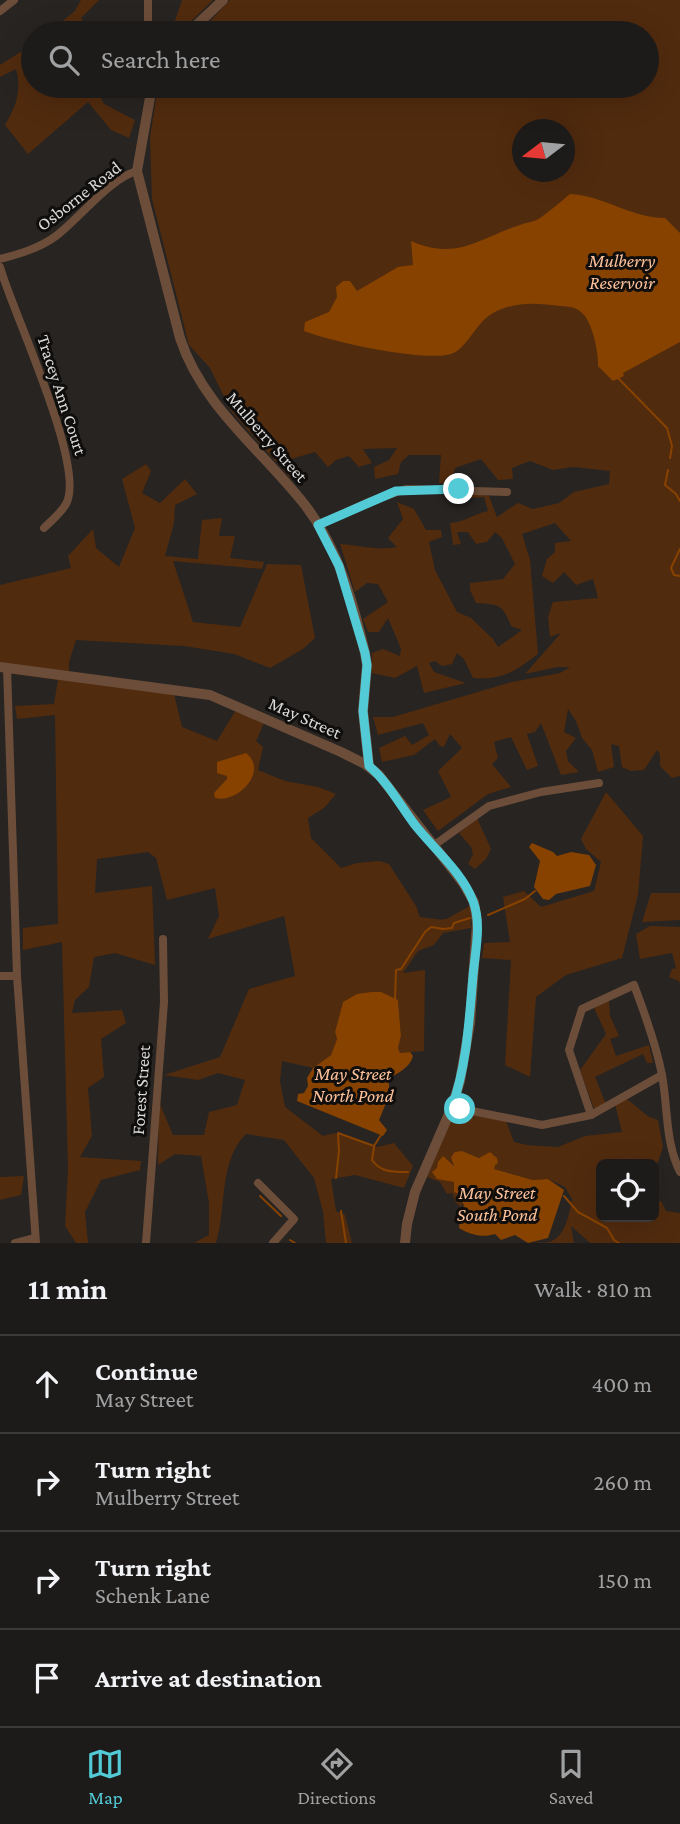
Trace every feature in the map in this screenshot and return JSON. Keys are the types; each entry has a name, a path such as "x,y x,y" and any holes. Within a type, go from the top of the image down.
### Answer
{"street":[{"path":"0,11 14,0"},
{"path":"148,0 148,21"},
{"path":"201,21 223,0"},
{"name":"Mulberry Street","path":"150,98 137,171 180,338 189,361 229,421 300,500 318,525 339,566 365,653 363,719 369,766"},
{"name":"Osborne Road","path":"0,259 48,242 100,196 137,171"},
{"name":"Tracey Ann Court","path":"0,267 41,373 70,474 67,503 44,528"},
{"path":"318,525 370,501 406,489 507,492"},
{"path":"4,667 17,975 35,1241 15,1243"},
{"name":"May Street","path":"4,667 210,695 307,736 369,766 379,775 469,893 477,923 465,1060 452,1107 415,1192 405,1243"},
{"path":"433,846 489,806 541,792 599,783"},
{"name":"Forest Street","path":"146,1243 164,1002 163,939"},
{"path":"0,976 17,975"},
{"path":"591,1115 569,1049 582,1009 634,985 650,1028 662,1075 673,1158 680,1172"},
{"path":"452,1107 542,1125 591,1115 662,1075"},
{"path":"258,1183 294,1219 272,1243"}],"shaded area":[{"path":"81,0 99,0 81,18 83,21 63,21 75,11"},
{"path":"182,0 213,0 191,21 175,21"},
{"path":"230,0 680,0 680,776 672,778 660,766 660,754 657,750 644,770 631,771 622,767 619,746 611,744 614,767 598,772 592,750 582,738 568,709 564,732 576,738 566,751 568,761 579,772 561,775 541,723 535,732 527,734 538,766 527,770 511,737 494,742 498,758 492,764 511,787 488,794 438,831 423,810 451,797 438,771 462,748 450,734 444,747 435,739 414,755 382,762 379,748 405,736 412,745 429,735 423,723 378,735 373,717 393,717 512,682 560,673 570,667 525,674 561,633 550,637 548,617 553,602 598,598 593,579 576,585 564,572 553,583 542,576 547,559 555,552 555,543 571,541 555,523 522,534 530,560 538,654 508,674 492,678 473,678 464,659 457,653 452,664 442,666 435,661 429,663 434,672 466,683 424,693 417,666 395,678 372,673 372,653 383,649 400,656 401,649 388,618 379,632 368,632 363,619 388,602 378,584 367,583 355,592 340,544 376,548 397,547 388,538 403,519 397,502 414,509 426,530 441,530 442,537 429,542 435,570 457,612 471,618 498,647 522,630 511,626 499,607 476,603 470,583 503,579 515,564 502,538 495,532 487,542 476,544 468,532 457,532 461,544 453,545 450,523 488,511 484,497 448,500 445,489 489,496 497,517 518,503 533,509 559,503 574,492 609,484 610,471 573,467 553,470 530,461 512,468 513,479 498,480 481,459 455,468 451,483 439,483 441,455 409,455 401,462 398,474 375,479 374,467 389,460 397,448 363,449 372,463 359,467 349,456 336,460 328,467 315,452 291,459 292,480 231,411 210,368 189,345 152,199 150,137 156,98 659,98 659,21 210,21"},
{"path":"21,52 21,98 101,98 104,104 135,120 129,138 111,130 88,102 28,154 5,125 17,99 16,69 0,77 0,65"},
{"path":"146,464 151,471 142,493 160,503 185,479 197,494 175,505 174,523 165,556 198,559 202,520 222,518 219,536 235,536 230,558 264,562 262,569 173,561 193,622 240,627 267,564 301,565 315,638 303,649 270,668 234,654 184,646 76,640 69,662 69,679 174,694 182,727 217,741 236,710 264,723 256,741 263,747 258,770 285,781 318,787 336,794 324,808 308,818 311,838 341,868 380,861 389,864 416,906 420,917 447,919 470,906 471,928 443,933 434,945 418,951 403,973 425,970 424,1051 400,1053 398,1000 343,1002 335,1032 337,1039 331,1055 313,1068 282,1061 280,1081 285,1107 323,1136 335,1133 377,1147 394,1143 413,1166 404,1188 355,1175 331,1179 336,1211 345,1215 352,1243 326,1243 323,1212 314,1178 284,1140 246,1134 237,1145 227,1172 216,1243 194,1243 209,1235 209,1203 201,1156 175,1154 158,1165 159,1102 173,1135 204,1135 209,1112 237,1105 245,1080 218,1073 198,1080 164,1075 220,1057 249,989 295,976 284,916 208,939 219,916 215,888 167,900 156,858 148,852 97,859 95,893 152,886 155,965 115,953 94,957 89,987 75,1000 72,1013 122,1010 126,1023 101,1039 104,1077 88,1088 92,1136 80,1157 141,1161 140,1170 101,1180 85,1212 88,1243 76,1243 65,1226 68,1169 62,942 23,950 23,928 58,924 55,715 17,719 15,706 54,704 58,680 0,672 0,585 71,568 68,556 93,529 96,548 119,567 135,528 122,479"},
{"path":"606,792 643,836 638,895 622,958 566,975 536,997 530,1077 505,1065 511,960 482,958 484,943 510,942 503,897 524,891 541,907 594,891 601,862 586,849 581,839"},
{"path":"477,818 491,849 486,859 475,869 468,864 473,854 471,847 459,833"},
{"path":"651,893 680,893 680,920 642,922"},
{"path":"650,926 680,927 680,985 679,981 669,977 672,969 676,968 672,953 640,959 636,934"},
{"path":"609,1000 610,1016 619,1036 610,1039 616,1056 649,1045 653,1063 647,1063 643,1054 595,1077 606,1104 594,1109 580,1070 606,1034 594,1008"},
{"path":"627,1099 649,1117 658,1120 663,1147 659,1159 596,1159 596,1222 659,1222 661,1201 666,1211 680,1213 680,1243 590,1243 571,1226 574,1243 533,1243 549,1242 559,1236 566,1224 572,1199 565,1187 548,1179 533,1180 494,1169 494,1164 498,1162 493,1154 479,1158 462,1151 449,1169 458,1175 463,1202 461,1207 452,1193 447,1194 440,1182 427,1177 453,1113 467,1108 506,1121 514,1142 558,1147 585,1136 622,1132 615,1104"},
{"path":"24,1176 21,1195 0,1200 0,1177"}],"water":[{"name":"Mulberry Reservoir","path":"570,194 595,199 641,215 665,218 680,233 680,342 623,373 624,376 613,381 598,366 596,345 588,322 581,312 569,307 543,304 510,306 487,317 457,351 438,356 378,350 304,331 305,322 329,312 337,297 336,287 343,281 350,281 357,291 398,267 413,265 411,241 441,249 467,246 537,220"},
{"path":"246,753 254,768 248,784 233,796 215,798 214,793 227,779 227,776 217,773 217,762"},
{"path":"532,843 557,856 571,852 589,855 596,865 590,886 556,894 549,900 543,899 534,887 540,861 529,847"},
{"name":"May Street North Pond","path":"381,992 398,1000 401,1036 398,1048 400,1053 410,1052 413,1056 407,1066 389,1078 389,1096 379,1120 387,1130 383,1136 297,1101 298,1094 304,1093 308,1086 307,1078 313,1068 331,1055 337,1039 335,1032 343,1002 357,994"},
{"name":"May Street South Pond","path":"462,1151 479,1158 490,1152 497,1158 498,1163 494,1169 533,1180 548,1179 564,1190 548,1238 528,1243 515,1235 501,1240 495,1234 477,1235 459,1228 460,1210 464,1206 459,1194 454,1192 454,1182 437,1179 432,1172 443,1156 454,1166 451,1157 455,1152"}],"waterway":[{"path":"618,378 667,428 672,446 670,458"},
{"path":"668,470 665,485 680,501"},
{"path":"680,549 671,568 674,575 680,576"},
{"path":"488,915 525,899 535,891"},
{"path":"395,1000 396,970 401,969 425,932 431,927 452,928 454,923 470,918"},
{"path":"336,1178 338,1133 374,1146 381,1135"},
{"path":"374,1147 372,1160 379,1167 388,1171 408,1172"},
{"path":"260,1196 281,1216"},
{"path":"564,1196 578,1212 607,1228 619,1243"},
{"path":"341,1211 346,1243"},
{"path":"290,1240 295,1243"}],"route":[{"path":"459,489 396,491 318,525 339,566 365,653 367,665 363,726 369,766 379,775 454,871 474,902 477,934 470,1023 465,1060 452,1107 460,1109"}]}
